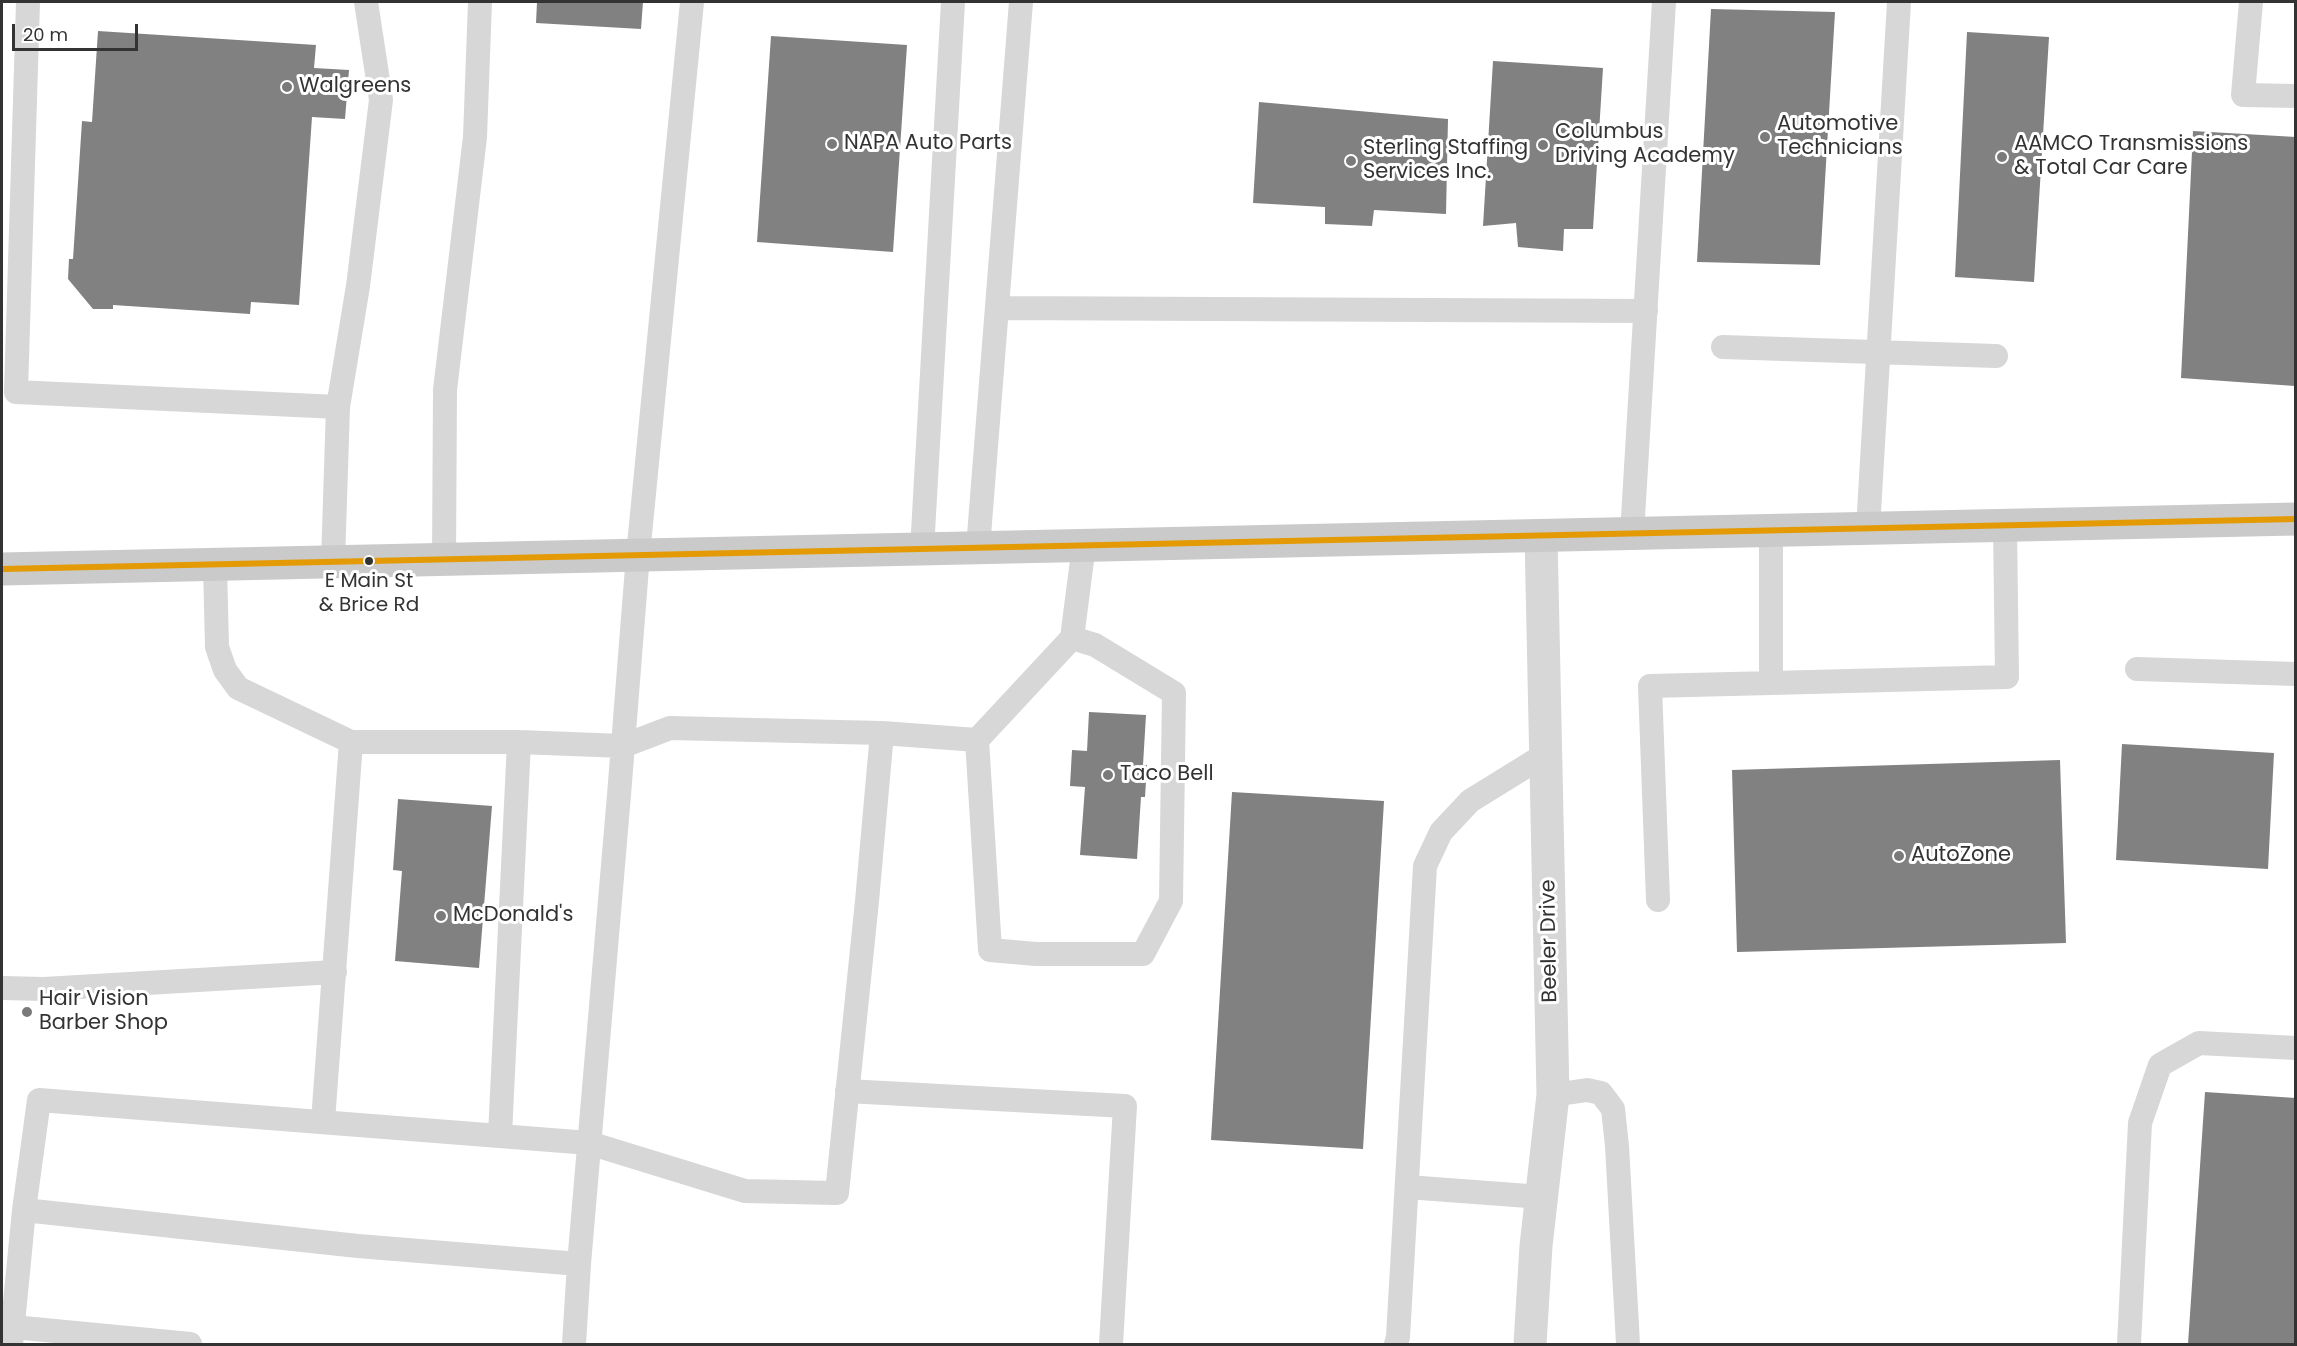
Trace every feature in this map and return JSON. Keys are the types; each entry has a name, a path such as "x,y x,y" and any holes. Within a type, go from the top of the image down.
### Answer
{"main road":[{"path":"2,569 2295,519"}],"street":[{"name":"Beeler Drive","path":"1530,1344 1552,1095 1541,536"}],"lane":[{"path":"28,2 16,392 338,407"},
{"path":"333,562 338,407 358,286 381,100 366,2"},
{"path":"444,559 445,390 475,137 480,2"},
{"path":"574,1344 638,555 692,2"},
{"path":"922,550 953,2"},
{"path":"978,548 1021,2"},
{"path":"1632,534 1664,2"},
{"path":"1868,529 1899,2"},
{"path":"2251,2 2243,95 2295,96"},
{"path":"997,308 1646,311"},
{"path":"1723,347 1996,356"},
{"path":"1658,900 1650,686 2007,677 2006,525"},
{"path":"1771,531 1771,683"},
{"path":"1072,638 1095,645 1174,693 1171,901 1143,954 1036,954 990,950 977,740 1072,638 1084,545"},
{"path":"215,565 217,647 225,670 238,688 351,742 519,742 623,746 670,728 882,733 977,740"},
{"path":"2137,669 2295,674"},
{"path":"190,1344 12,1336 24,1210 39,1100 589,1143 745,1191 837,1193 882,733"},
{"path":"323,1121 351,742"},
{"path":"500,1135 519,742"},
{"path":"1396,1344 1425,866 1441,832 1470,801 1546,754"},
{"path":"2,988 44,989 335,972"},
{"path":"2129,1344 2140,1123 2160,1065 2199,1043 2295,1048"},
{"path":"1552,1095 1587,1090 1601,1093 1613,1109 1628,1344"},
{"path":"847,1091 1125,1106 1111,1344"},
{"path":"1407,1187 1542,1197"},
{"path":"24,1210 358,1246 579,1264"}],"building":[{"path":"537,2 643,2 641,29 536,23"},
{"name":"Automotive Technicians","path":"1711,9 1835,12 1820,265 1697,262"},
{"name":"Walgreens","path":"98,31 316,45 314,68 349,70 345,119 312,117 299,305 251,302 250,314 113,305 113,309 93,309 68,279 69,259 73,259 82,121 92,122"},
{"name":"AAMCO Transmissions & Total Car Care","path":"1967,32 2049,37 2034,282 1955,277"},
{"name":"NAPA Auto Parts","path":"771,36 907,45 893,252 757,242"},
{"name":"Columbus Driving Academy","path":"1493,61 1603,68 1593,229 1564,229 1563,251 1518,247 1516,223 1483,226"},
{"name":"Sterling Staffing Services Inc.","path":"1259,102 1448,119 1446,214 1374,210 1372,226 1325,224 1325,207 1253,203"},
{"path":"2193,131 2296,137 2295,386 2181,378"},
{"name":"Taco Bell","path":"1089,712 1146,715 1143,765 1147,765 1145,797 1141,797 1137,859 1080,855 1085,787 1070,786 1072,750 1087,751"},
{"path":"2122,744 2274,753 2268,869 2116,860"},
{"name":"AutoZone","path":"2060,760 2066,943 1737,952 1732,770"},
{"path":"1232,792 1384,801 1363,1149 1211,1140"},
{"name":"McDonald's","path":"398,799 492,806 479,968 395,961 402,871 393,870"},
{"path":"2205,1092 2296,1098 2296,1344 2188,1344"}],"transit line":[{"path":"2,569 2296,519"}],"place":[{"name":"Walgreens","path":"287,87"},
{"name":"Automotive Technicians","path":"1765,137"},
{"name":"NAPA Auto Parts","path":"832,144"},
{"name":"Columbus Driving Academy","path":"1543,145"},
{"name":"AAMCO Transmissions & Total Car Care","path":"2002,157"},
{"name":"Sterling Staffing Services Inc.","path":"1351,161"},
{"name":"E Main St & Brice Rd","path":"369,561"},
{"name":"Taco Bell","path":"1108,775"},
{"name":"AutoZone","path":"1899,856"},
{"name":"McDonald's","path":"441,916"},
{"name":"Hair Vision Barber Shop","path":"27,1012"}]}
